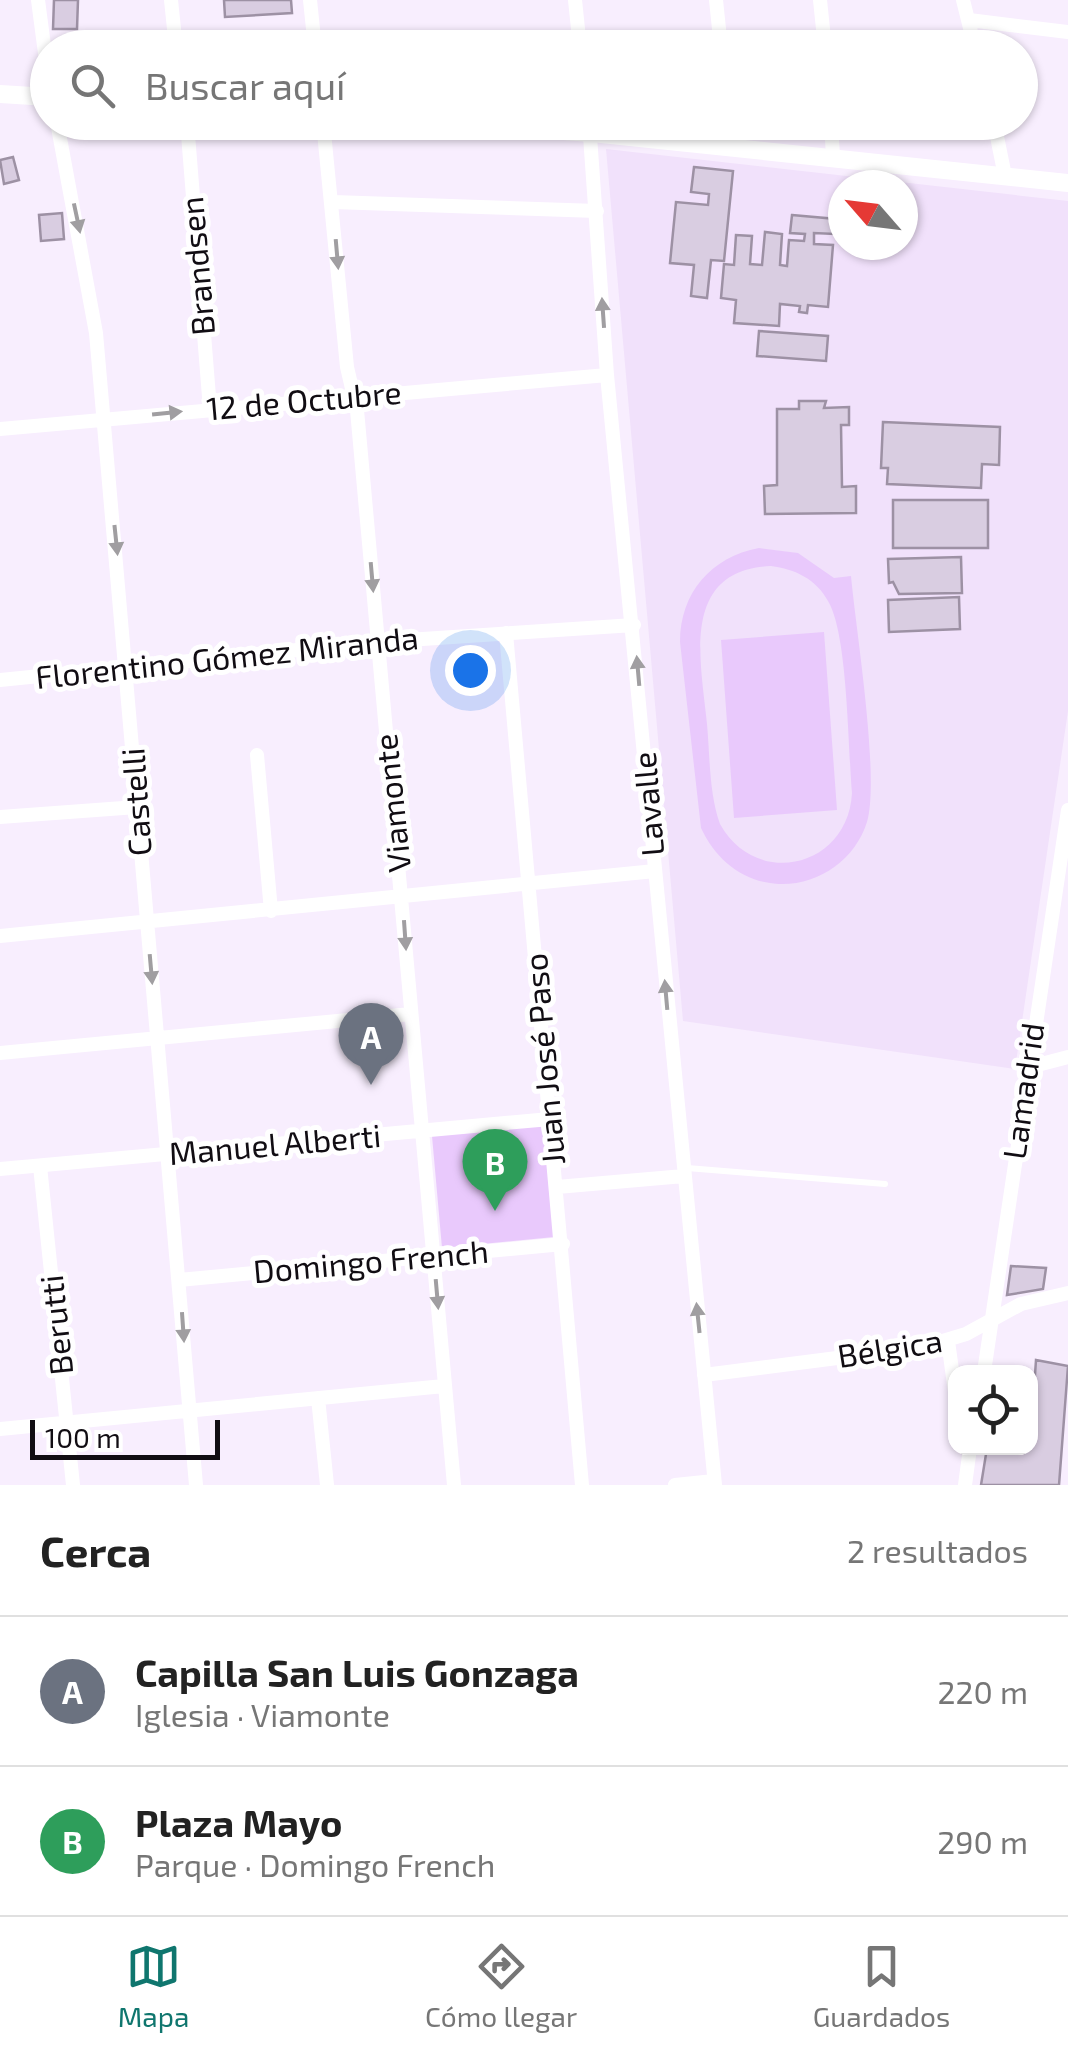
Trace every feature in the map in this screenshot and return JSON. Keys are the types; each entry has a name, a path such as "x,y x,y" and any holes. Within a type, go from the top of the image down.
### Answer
{"main road":[{"path":"0,94 30,96"},
{"path":"694,140 1068,184"}],"street":[{"path":"38,0 42,30"},
{"path":"171,0 174,30"},
{"path":"310,0 313,30"},
{"path":"574,0 578,30"},
{"path":"716,0 718,30"},
{"path":"820,0 822,30"},
{"path":"963,0 972,30"},
{"path":"969,20 1068,32"},
{"name":"Castelli","path":"61,140 84,252 104,420 196,1485"},
{"name":"Brandsen","path":"188,140 210,409"},
{"name":"Viamonte","path":"325,140 378,642 454,1485"},
{"name":"Lavalle","path":"591,140 608,375 714,1483"},
{"path":"832,140 832,156"},
{"path":"998,140 1005,176"},
{"path":"332,202 597,211"},
{"name":"12 de Octubre","path":"0,429 608,375"},
{"name":"Florentino Gómez Miranda","path":"0,680 378,642 634,625"},
{"name":"Juan José Paso","path":"506,632 582,1485"},
{"path":"257,755 271,911"},
{"path":"0,816 137,806"},
{"name":"Lamadrid","path":"985,1365 1026,1068 1068,810"},
{"path":"0,936 655,871"},
{"path":"0,1053 411,1014"},
{"path":"1026,1068 1068,1057"},
{"name":"Manuel Alberti","path":"0,1169 550,1119"},
{"name":"Berutti","path":"40,1166 73,1485"},
{"path":"557,1187 683,1172"},
{"name":"Domingo French","path":"180,1280 562,1244"},
{"name":"Bélgica","path":"704,1375 948,1341 1021,1304 1068,1293"},
{"path":"948,1341 951,1365"},
{"path":"0,1429 444,1386"},
{"path":"318,1398 327,1485"},
{"path":"963,1455 964,1485"},
{"path":"964,1464 967,1455"},
{"path":"675,1485 714,1483"}],"lane":[{"path":"683,1172 885,1184"}],"shaded area":[{"path":"606,149 828,174 828,260 918,260 918,184 1068,201 1068,711 1015,1069 683,1021"},
{"path":"759,548 798,553 834,578 851,576 869,739 867,822 844,859 821,875 793,883 765,882 742,874 714,850 701,828 681,624 701,580 742,553","holes":["780,567 804,576 817,587 835,617 846,693 852,793 847,819 835,839 818,853 798,861 777,863 755,857 736,844 720,824 712,787 700,648 709,601 721,584 742,571"]},
{"path":"824,632 837,810 734,818 721,640"},
{"path":"544,1125 554,1237 442,1248 432,1136"}],"building":[{"path":"54,0 78,0 77,29 53,29"},
{"path":"224,0 291,0 292,13 225,17"},
{"path":"13,157 19,180 4,184 0,160"},
{"path":"694,167 733,171 724,261 711,260 707,298 691,296 694,265 670,263 676,202 708,205 709,194 691,192"},
{"path":"62,213 64,239 41,241 39,215"},
{"path":"792,215 828,218 828,234 814,233 814,244 828,245 828,260 832,260 828,307 808,305 807,313 799,312 800,306 780,304 779,326 734,323 736,300 721,298 724,264 734,265 736,235 752,236 750,264 762,265 765,232 782,234 780,265 787,266 789,240 804,241 805,234 790,233"},
{"path":"759,331 828,336 826,361 757,356"},
{"path":"799,401 826,401 824,408 849,407 849,425 841,425 842,487 856,486 856,513 765,514 764,486 777,485 777,409 799,409"},
{"path":"883,422 1000,427 999,465 982,464 981,488 887,484 888,468 881,468"},
{"path":"893,500 988,500 988,548 893,548"},
{"path":"961,557 962,593 899,594 893,582 889,583 888,559"},
{"path":"959,597 960,629 889,632 888,600"},
{"path":"1011,1266 1046,1268 1043,1289 1007,1295"},
{"path":"1036,1360 1068,1366 1059,1485 981,1485 986,1455 1038,1455"}],"place":[{"name":"Capilla San Luis Gonzaga","path":"371,1085"},
{"name":"Plaza Mayo","path":"495,1211"}]}
